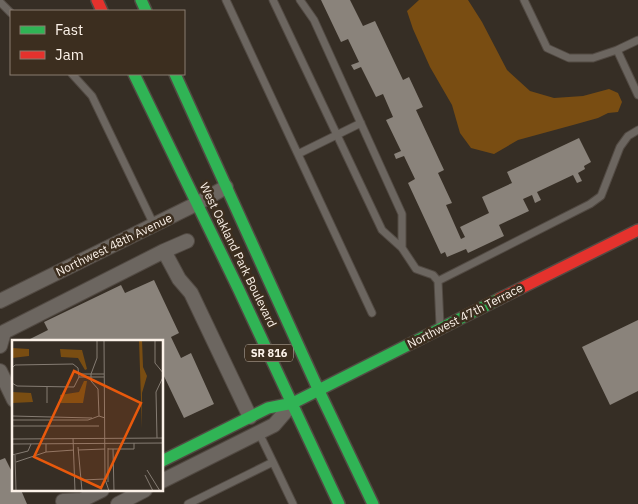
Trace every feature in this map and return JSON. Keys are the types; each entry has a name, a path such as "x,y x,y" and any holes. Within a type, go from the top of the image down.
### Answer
{"main road":[{"name":"West Oakland Park Boulevard","path":"134,75 198,203 339,504"},
{"name":"West Oakland Park Boulevard","path":"175,75 319,391 373,504"},
{"name":"Northwest 47th Terrace","path":"164,460 268,408 293,403 319,391 440,328 638,230"}],"street":[{"name":"Northwest 48th Avenue","path":"0,301 198,203 226,186"},
{"path":"0,346 4,332 187,241"},
{"path":"164,251 179,279 191,293 250,418"},
{"path":"0,371 12,396"},
{"name":"Northwest 47th Terrace","path":"164,480 274,425 293,403"},
{"path":"60,499 82,500 98,492"},
{"path":"118,504 141,492"}],"lane":[{"path":"226,0 372,312"},
{"path":"273,0 382,230 402,248 416,269 433,275 438,281 440,328"},
{"path":"300,0 314,20 402,214 402,248"},
{"path":"524,0 547,48 569,58 593,58 638,40"},
{"path":"0,2 10,12"},
{"path":"617,50 638,95"},
{"path":"73,75 92,96 154,225"},
{"path":"298,154 361,122"},
{"path":"438,281 590,204 601,196 620,147 628,136 638,130"},
{"path":"259,433 294,504"},
{"path":"188,504 273,462"}],"shaded area":[{"path":"419,0 468,0 482,22 507,70 530,91 554,98 583,96 609,89 618,93 622,102 618,112 608,113 598,118 518,140 494,154 471,148 460,133 452,105 430,67 413,29 407,11"}],"building":[{"path":"321,0 350,0 363,26 375,21 403,80 409,77 423,107 416,110 444,170 438,173 452,203 446,205 461,239 465,237 460,227 489,213 482,197 512,183 507,172 579,138 591,162 578,173 582,181 577,183 573,175 537,192 541,200 535,203 532,195 523,199 529,211 499,225 504,236 468,253 466,249 447,257 445,252 441,254 408,183 415,179 404,156 396,159 394,154 401,151 386,120 393,117 383,94 376,97 361,67 354,70 351,65 359,62 348,39 341,42"},
{"path":"154,280 179,333 171,337 181,358 191,353 214,404 184,418 164,376 164,340 28,340 48,330 44,322 121,285 125,293"},
{"path":"638,320 638,391 610,405 582,347"},
{"path":"5,458 12,472 12,492 22,492 27,504 0,504 0,460"}],"traffic: fast":[{"path":"141,0 146,10"},
{"path":"134,75 238,288 339,504"},
{"path":"175,75 319,391 373,504"},
{"path":"164,460 268,408 293,403 499,299"}],"traffic: jam":[{"path":"97,0 102,10"},
{"path":"499,299 638,230"}]}
